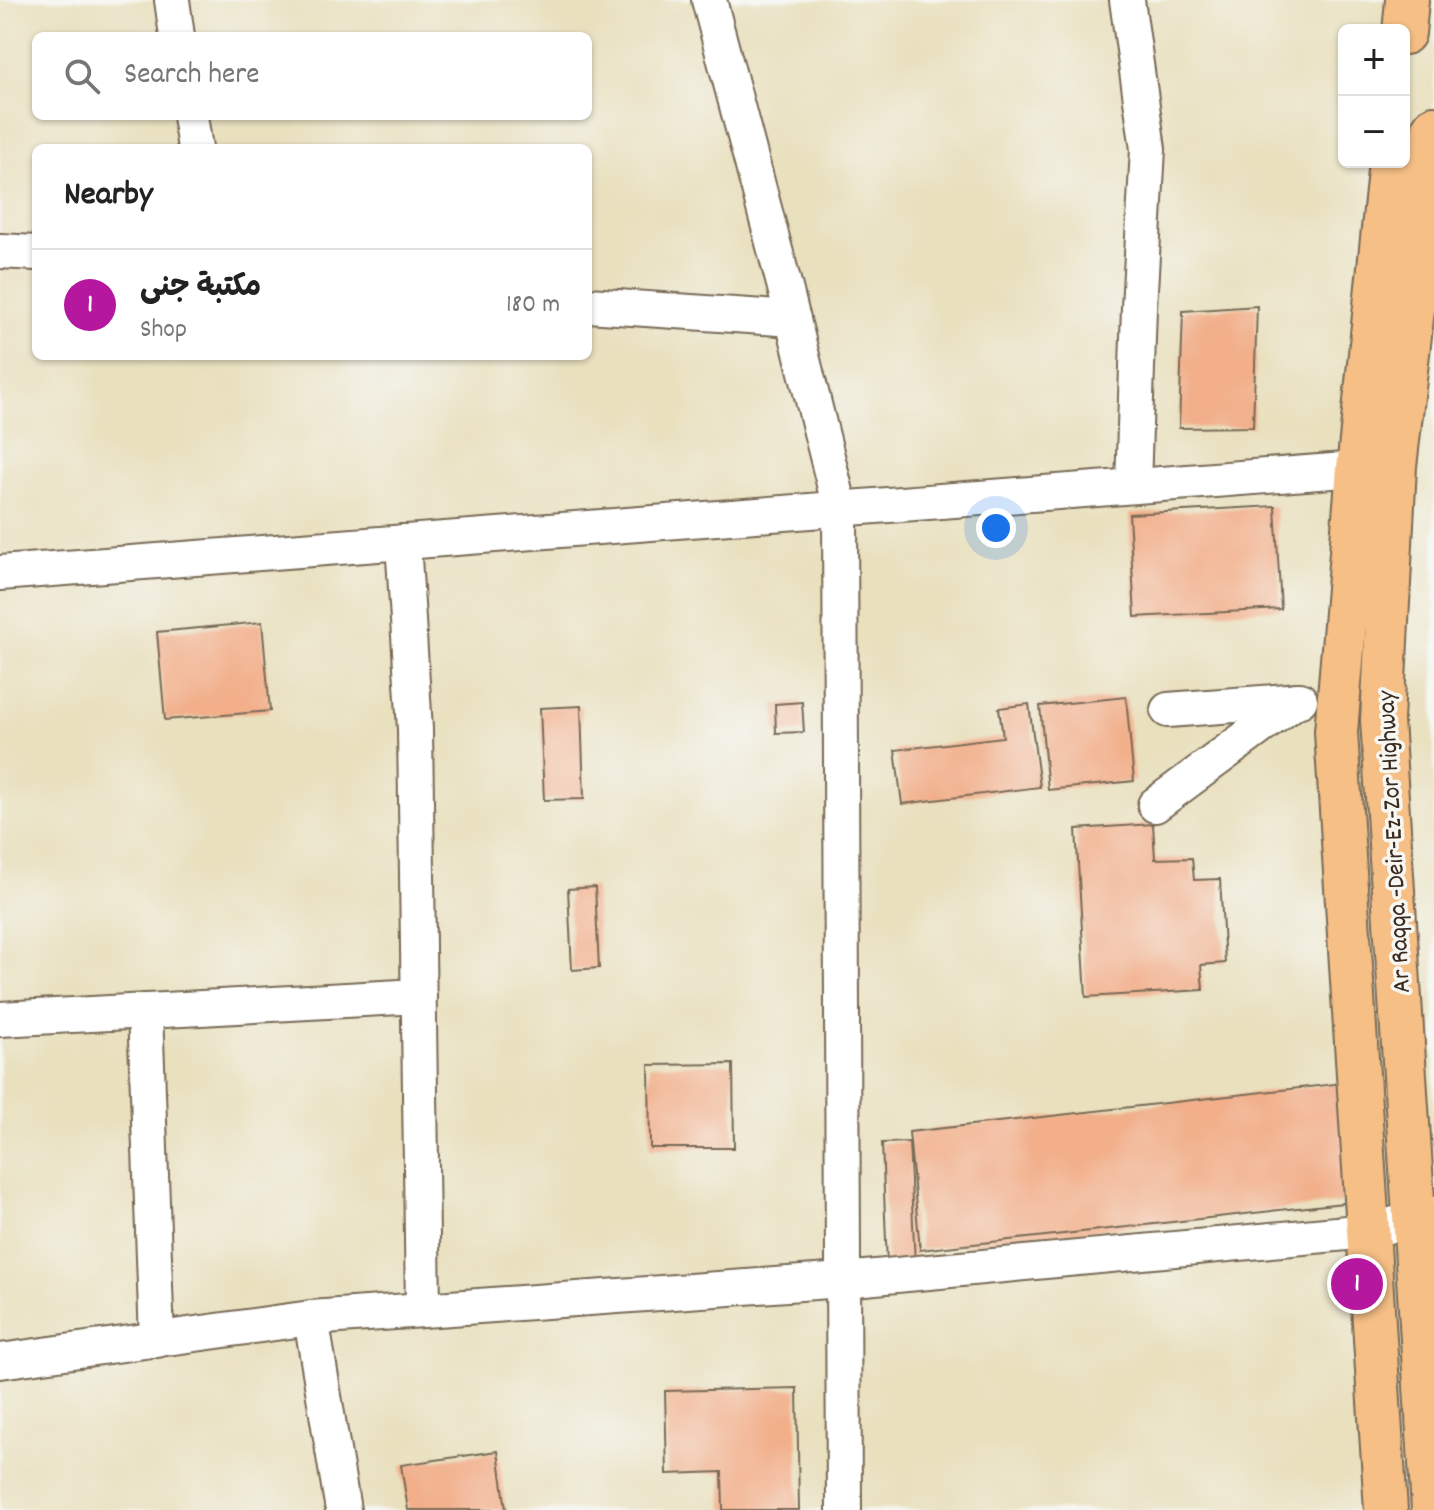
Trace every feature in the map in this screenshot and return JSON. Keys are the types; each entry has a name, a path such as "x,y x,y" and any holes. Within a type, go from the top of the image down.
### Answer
{"main road":[{"path":"1405,24 1407,0"},
{"name":"Ar Raqqa -Deir-Ez-Zor Highway","path":"1433,1510 1424,1217 1382,720 1395,466 1430,201 1434,127"},
{"name":"Ar Raqqa -Deir-Ez-Zor Highway","path":"1386,1510 1336,732 1358,469 1389,168"}],"street":[{"path":"172,0 176,32"},
{"path":"709,0 840,508 844,1510"},
{"path":"1127,0 1148,149 1133,486"},
{"path":"191,120 194,144"},
{"path":"0,251 32,253"},
{"path":"592,305 793,319"},
{"path":"0,573 1358,469"},
{"path":"403,542 415,729 423,1310"},
{"path":"1168,710 1339,697"},
{"path":"1155,805 1297,700"},
{"path":"0,1019 419,996"},
{"path":"145,1011 157,1340"},
{"path":"0,1361 311,1318 843,1280 1368,1231 1424,1217"},
{"path":"311,1318 343,1510"}],"building":[{"path":"1257,306 1253,427 1179,428 1183,311"},
{"path":"1275,506 1281,609 1135,617 1129,514"},
{"path":"262,622 270,711 165,720 157,632"},
{"path":"1126,697 1134,781 1048,790 1040,706"},
{"path":"802,702 804,732 776,733 775,704"},
{"path":"1029,704 1040,787 902,804 895,750 1003,737 999,708"},
{"path":"581,706 584,799 544,800 540,708"},
{"path":"1153,824 1155,859 1192,858 1194,880 1220,879 1225,963 1201,965 1203,990 1086,997 1076,829"},
{"path":"595,887 599,968 572,970 568,889"},
{"path":"733,1064 734,1148 650,1148 649,1065"},
{"path":"1344,1083 1352,1202 920,1250 909,1132"},
{"path":"909,1142 915,1264 887,1265 882,1143"},
{"path":"797,1388 799,1510 723,1510 722,1472 667,1474 665,1391"},
{"path":"498,1451 506,1510 408,1510 401,1465"}],"place":[{"name":"مكتبة جنى","path":"1357,1284"}]}
